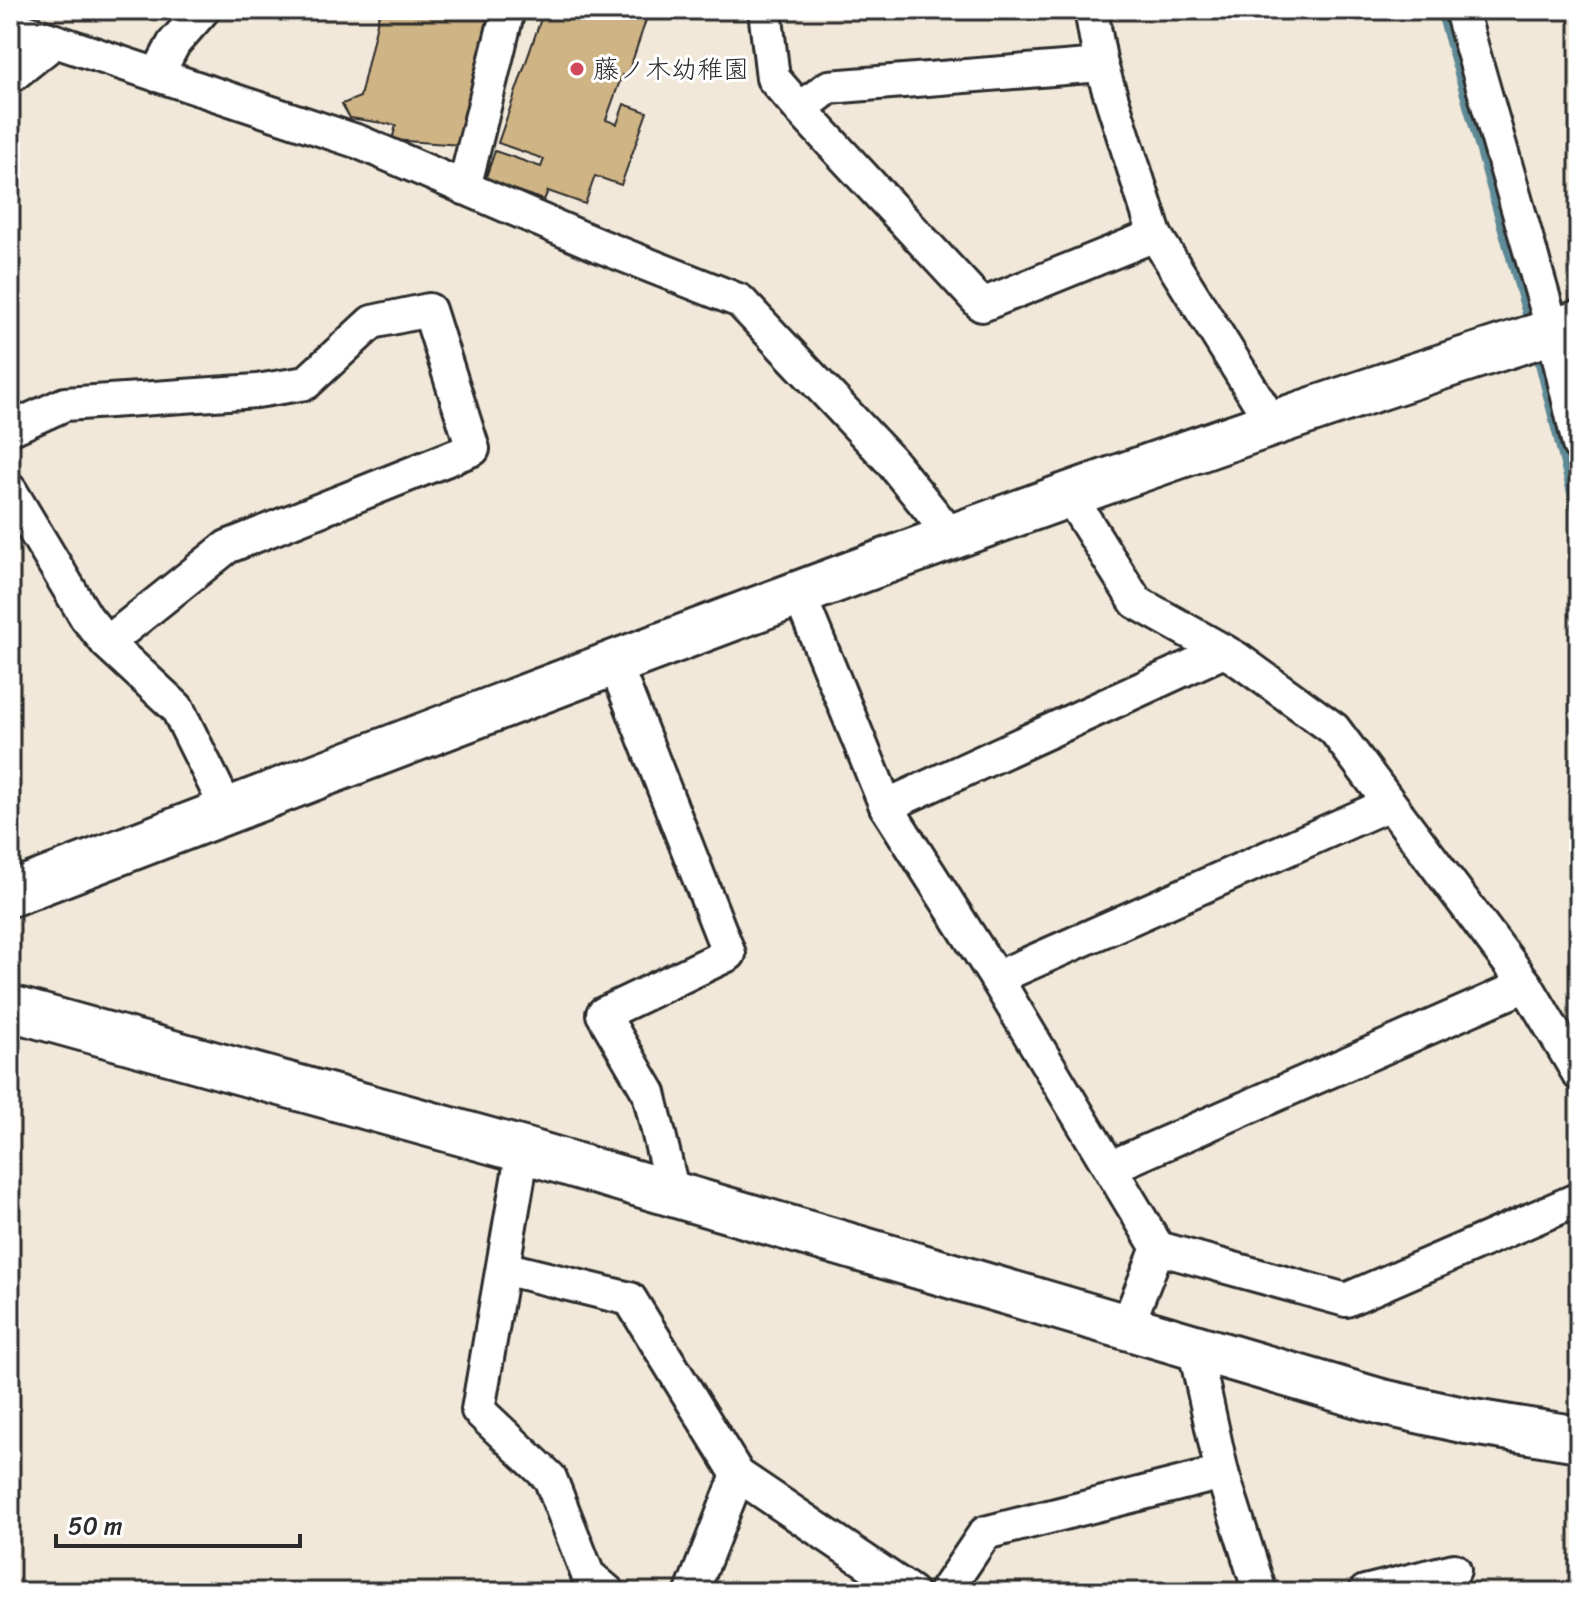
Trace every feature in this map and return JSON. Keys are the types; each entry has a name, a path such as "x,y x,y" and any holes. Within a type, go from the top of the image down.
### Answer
{"street":[{"path":"157,75 174,43 203,10"},
{"path":"464,188 508,10"},
{"path":"765,10 773,78 982,305 1155,235"},
{"path":"1091,10 1101,65 1155,235 1271,421"},
{"path":"1461,10 1579,445"},
{"path":"10,26 359,142 740,301 890,460 952,537"},
{"path":"10,77 54,42"},
{"path":"800,109 829,87 1101,65"},
{"path":"10,429 65,404 257,391 306,383 372,322 429,310 473,449 227,547 107,643"},
{"path":"10,894 1068,493 1271,421 1550,332"},
{"path":"10,490 86,617 107,643 177,708 228,811"},
{"path":"1068,493 1136,602 1224,651 1334,729 1526,985 1579,1074"},
{"path":"799,594 886,806 996,978 1158,1248 1346,1300 1579,1199"},
{"path":"886,806 1224,651"},
{"path":"615,664 729,954 603,1014 649,1093 673,1193"},
{"path":"996,978 1389,804"},
{"path":"1111,1167 1526,985"},
{"path":"10,1008 68,1021 673,1193 1382,1402 1467,1421 1579,1439"},
{"path":"523,1150 478,1410 550,1478 588,1575 608,1592"},
{"path":"1127,1326 1158,1248"},
{"path":"503,1268 630,1299 738,1475 869,1580 911,1592"},
{"path":"1194,1346 1222,1473 1260,1592"},
{"path":"945,1592 985,1533 1222,1473"},
{"path":"692,1592 738,1475"},
{"path":"1365,1592 1454,1570"}],"building":[{"path":"380,10 489,10 461,145 392,140 396,125 350,118 342,104 360,97"},
{"path":"544,10 615,10 646,20 627,77 622,75 606,120 617,124 624,104 647,112 621,185 595,176 585,204 548,191 544,200 485,180 495,151 541,167 544,159 498,143"}],"waterway":[{"path":"1441,10 1531,328"},
{"path":"1536,347 1579,521"}],"place":[{"name":"藤ノ木幼稚園","path":"577,69"}]}
